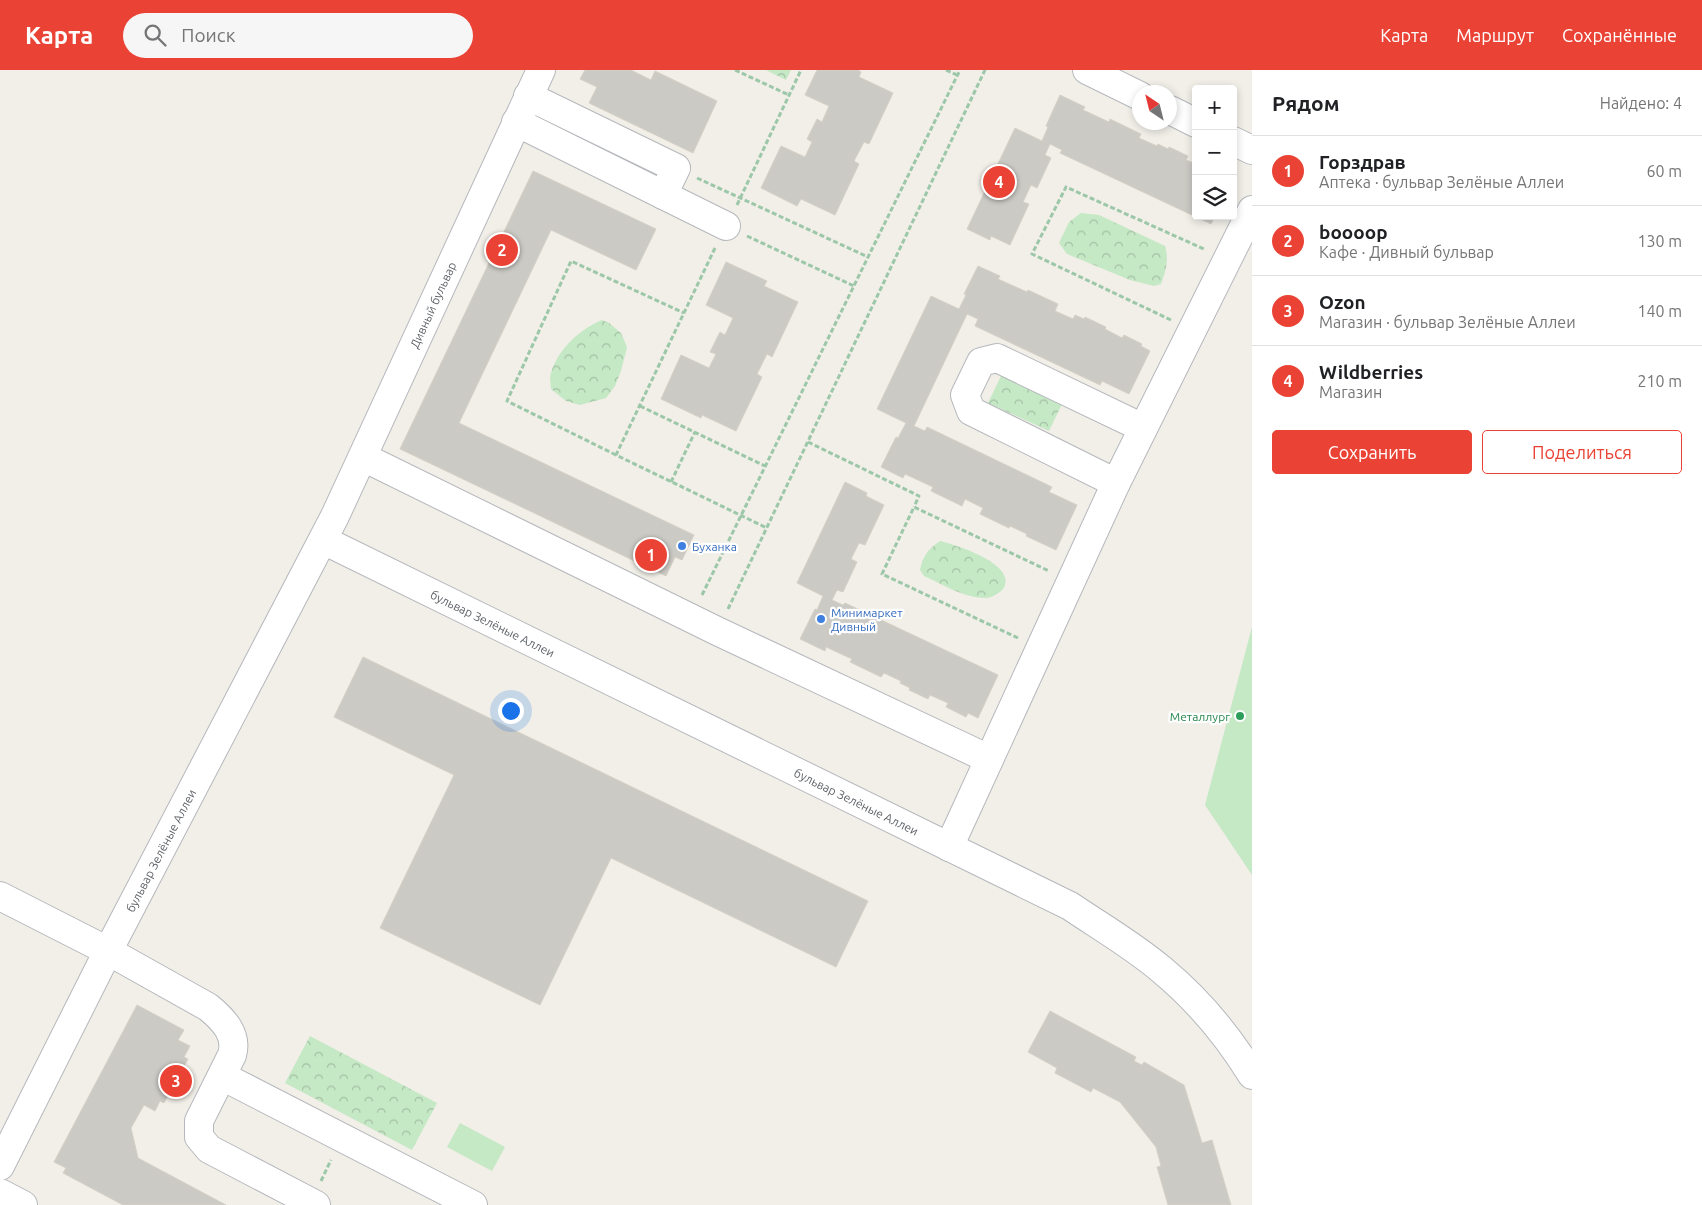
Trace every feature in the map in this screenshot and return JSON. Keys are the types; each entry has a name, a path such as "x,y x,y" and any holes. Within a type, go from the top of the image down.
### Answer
{"street":[{"name":"Дивный бульвар","path":"323,540 541,70"},
{"path":"1087,70 1132,92"},
{"path":"528,96 676,168 663,195"},
{"path":"1177,114 1192,121"},
{"path":"516,122 726,226"},
{"path":"1237,143 1252,150"},
{"path":"949,847 1116,484 1252,210"},
{"path":"1116,484 971,411 965,395 981,362 997,358 1143,428"},
{"path":"363,457 691,618 990,759"},
{"name":"бульвар Зелёные Аллеи","path":"0,1166 9,1123 108,951 323,540 1070,906 1162,969 1199,1005 1244,1061 1252,1075"},
{"path":"0,896 108,951 208,1007 217,1014 231,1034 235,1045 232,1055 199,1121 199,1137 209,1149 307,1203"},
{"path":"222,1076 473,1205"},
{"path":"0,1193 23,1205"}],"path":[{"path":"735,70 789,95"},
{"path":"616,455 801,70"},
{"path":"946,70 957,75"},
{"path":"691,618 960,70"},
{"path":"718,631 986,70"},
{"path":"676,168 868,257"},
{"path":"1192,330 1032,254 1066,187 1227,259"},
{"path":"726,226 854,286"},
{"path":"684,313 571,262 507,401 767,528"},
{"path":"640,406 765,466"},
{"path":"671,482 695,432"},
{"path":"808,442 920,496 882,574 1039,648"},
{"path":"914,507 1071,581"},
{"path":"307,1203 342,1138"}],"green space":[{"path":"766,70 791,70 786,80"},
{"path":"1081,213 1099,215 1165,246 1167,256 1161,284 1154,286 1130,280 1067,254 1059,243 1069,222"},
{"path":"602,320 621,333 627,347 615,386 606,398 580,405 566,401 551,389 550,377 554,364 564,348 578,334"},
{"path":"1001,376 1062,404 1049,431 988,403"},
{"path":"940,541 972,552 995,564 1006,580 1003,589 998,594 986,598 970,596 924,576 920,570 924,557"},
{"name":"Металлург","path":"1252,627 1252,875 1205,805"},
{"path":"310,1036 437,1103 412,1150 285,1083"},
{"path":"460,1123 505,1147 492,1171 447,1147"}],"building":[{"path":"585,70 631,70 651,80 655,71 717,101 693,153 589,103 597,87 580,79"},
{"path":"817,70 858,70 861,72 859,77 893,93 869,144 864,142 854,161 859,164 835,215 801,199 797,206 761,188 781,146 805,157 812,142 807,139 817,119 822,122 829,106 805,95"},
{"path":"1060,95 1085,107 1083,110 1109,122 1110,119 1141,134 1139,138 1157,146 1158,144 1168,149 1169,147 1188,156 1186,160 1192,162 1192,215 1060,153 1062,150 1050,144 1045,155 1051,158 1037,188 1031,185 1023,202 1029,204 1010,245 991,236 990,240 967,229 1015,128 1042,141 1048,127 1046,126"},
{"path":"533,171 656,229 636,270 551,230 459,423 694,535 682,560 675,557 666,576 400,449"},
{"path":"1202,220 1213,220 1211,224"},
{"path":"726,262 767,281 764,286 798,302 772,357 767,354 757,374 762,377 736,431 702,415 701,418 661,399 681,355 709,368 716,354 710,352 720,332 725,335 733,318 706,305"},
{"path":"978,266 1000,276 998,279 1058,304 1055,311 1073,319 1075,315 1084,319 1085,317 1106,327 1105,329 1122,338 1124,335 1142,344 1141,346 1150,351 1129,394 1102,381 1100,385 975,326 978,319 967,314 914,426 925,431 927,427 1052,487 1049,492 1077,505 1056,550 1026,536 1027,534 1010,526 1009,528 980,514 983,508 965,499 962,506 931,491 933,487 905,474 903,478 881,467 896,437 898,438 906,423 877,409 931,296 959,309"},
{"path":"845,482 867,493 866,496 884,505 865,545 859,543 851,559 857,562 843,592 837,590 832,600 843,605 845,603 998,675 978,718 968,713 966,717 946,707 948,703 930,695 928,699 909,690 910,688 900,683 901,681 884,673 881,677 850,662 852,659 826,647 825,651 800,639 823,596 797,583"},
{"path":"363,657 868,901 836,967 611,858 540,1005 380,928 454,775 334,717"},
{"path":"137,1005 184,1030 178,1040 190,1046 184,1057 188,1059 164,1103 160,1101 155,1111 144,1105 131,1128 138,1158 226,1205 123,1205 63,1173 66,1168 54,1162"},
{"path":"1050,1011 1136,1057 1134,1061 1142,1065 1144,1062 1184,1085 1202,1143 1212,1140 1231,1205 1168,1205 1157,1167 1161,1166 1156,1147 1120,1102 1093,1088 1091,1092 1055,1073 1057,1068 1028,1052"}],"place":[{"name":"Wildberries","path":"999,182"},
{"name":"boooop","path":"502,250"},
{"name":"Буханка","path":"682,546"},
{"name":"Горздрав","path":"651,555"},
{"name":"Минимаркет Дивный","path":"821,619"},
{"name":"Металлург","path":"1240,716"},
{"name":"Ozon","path":"176,1081"}]}
